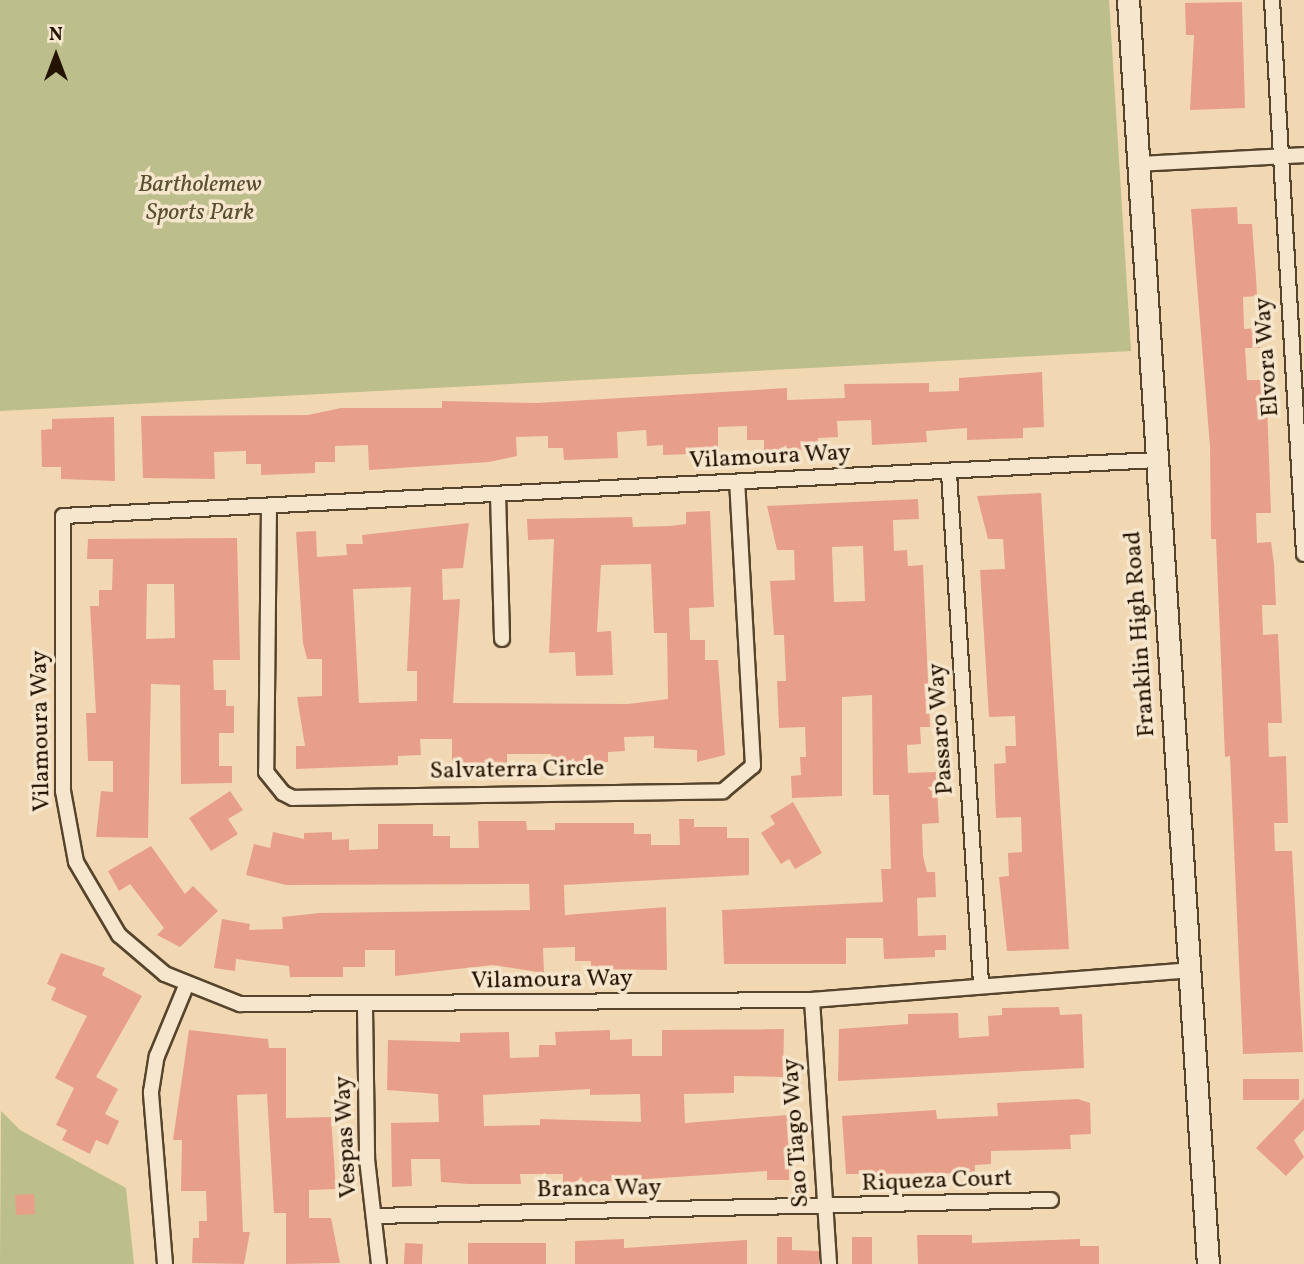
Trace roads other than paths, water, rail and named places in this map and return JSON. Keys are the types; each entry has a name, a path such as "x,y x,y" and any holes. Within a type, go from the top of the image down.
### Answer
{"street":[{"name":"Franklin High Road","path":"1128,0 1208,1264"},
{"name":"Elvora Way","path":"1272,0 1278,156 1304,554"},
{"path":"1138,164 1304,155"},
{"name":"Vilamoura Way","path":"1157,460 949,473 63,516 63,790 69,839 103,916 145,960 186,986 240,1004 365,1007 812,1000 981,983 1189,970"},
{"name":"Passaro Way","path":"949,473 981,983"},
{"name":"Salvaterra Circle","path":"269,506 267,772 283,793 293,798 723,790 753,765 737,483"},
{"path":"498,494 502,639"},
{"path":"165,1264 150,1092 157,1056 186,986"},
{"name":"Sao Tiago Way","path":"812,1000 828,1264"},
{"name":"Vespas Way","path":"365,1007 374,1216 379,1264"},
{"name":"Riqueza Court","path":"825,1209 1051,1200"},
{"name":"Branca Way","path":"374,1216 825,1209"}],"park label":[{"name":"Bartholemew Sports Park","path":"200,200"}]}
